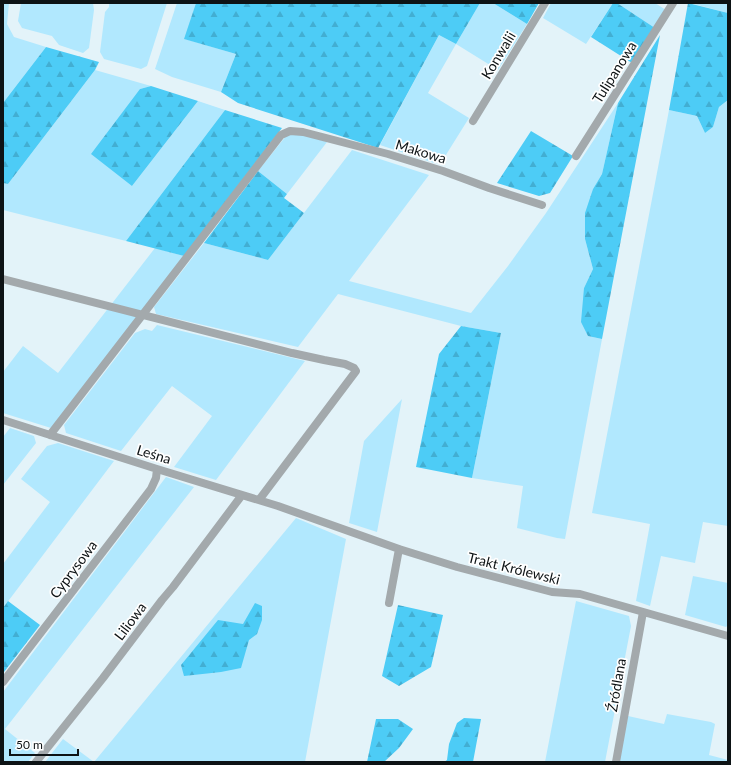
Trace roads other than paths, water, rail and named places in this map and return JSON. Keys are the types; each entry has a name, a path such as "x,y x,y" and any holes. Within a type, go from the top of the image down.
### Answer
{"street":[{"name":"Konwalii","path":"473,121 545,3"},
{"name":"Tulipanowa","path":"576,156 673,3"},
{"name":"Makowa","path":"144,314 281,135 290,131 303,132 443,170 489,188 542,205"},
{"path":"3,279 292,353 345,364 354,368 356,371 260,500"},
{"path":"50,435 144,314"},
{"name":"Leśna","path":"3,420 298,513"},
{"name":"Cyprysowa","path":"3,682 151,489 156,478 157,469"},
{"name":"Liliowa","path":"36,762 103,678 162,600 174,588 242,495"},
{"name":"Trakt Królewski","path":"298,513 399,550 456,567 552,592 580,594 728,636"},
{"path":"389,603 399,550"},
{"name":"Źródlana","path":"616,762 643,612"}]}
